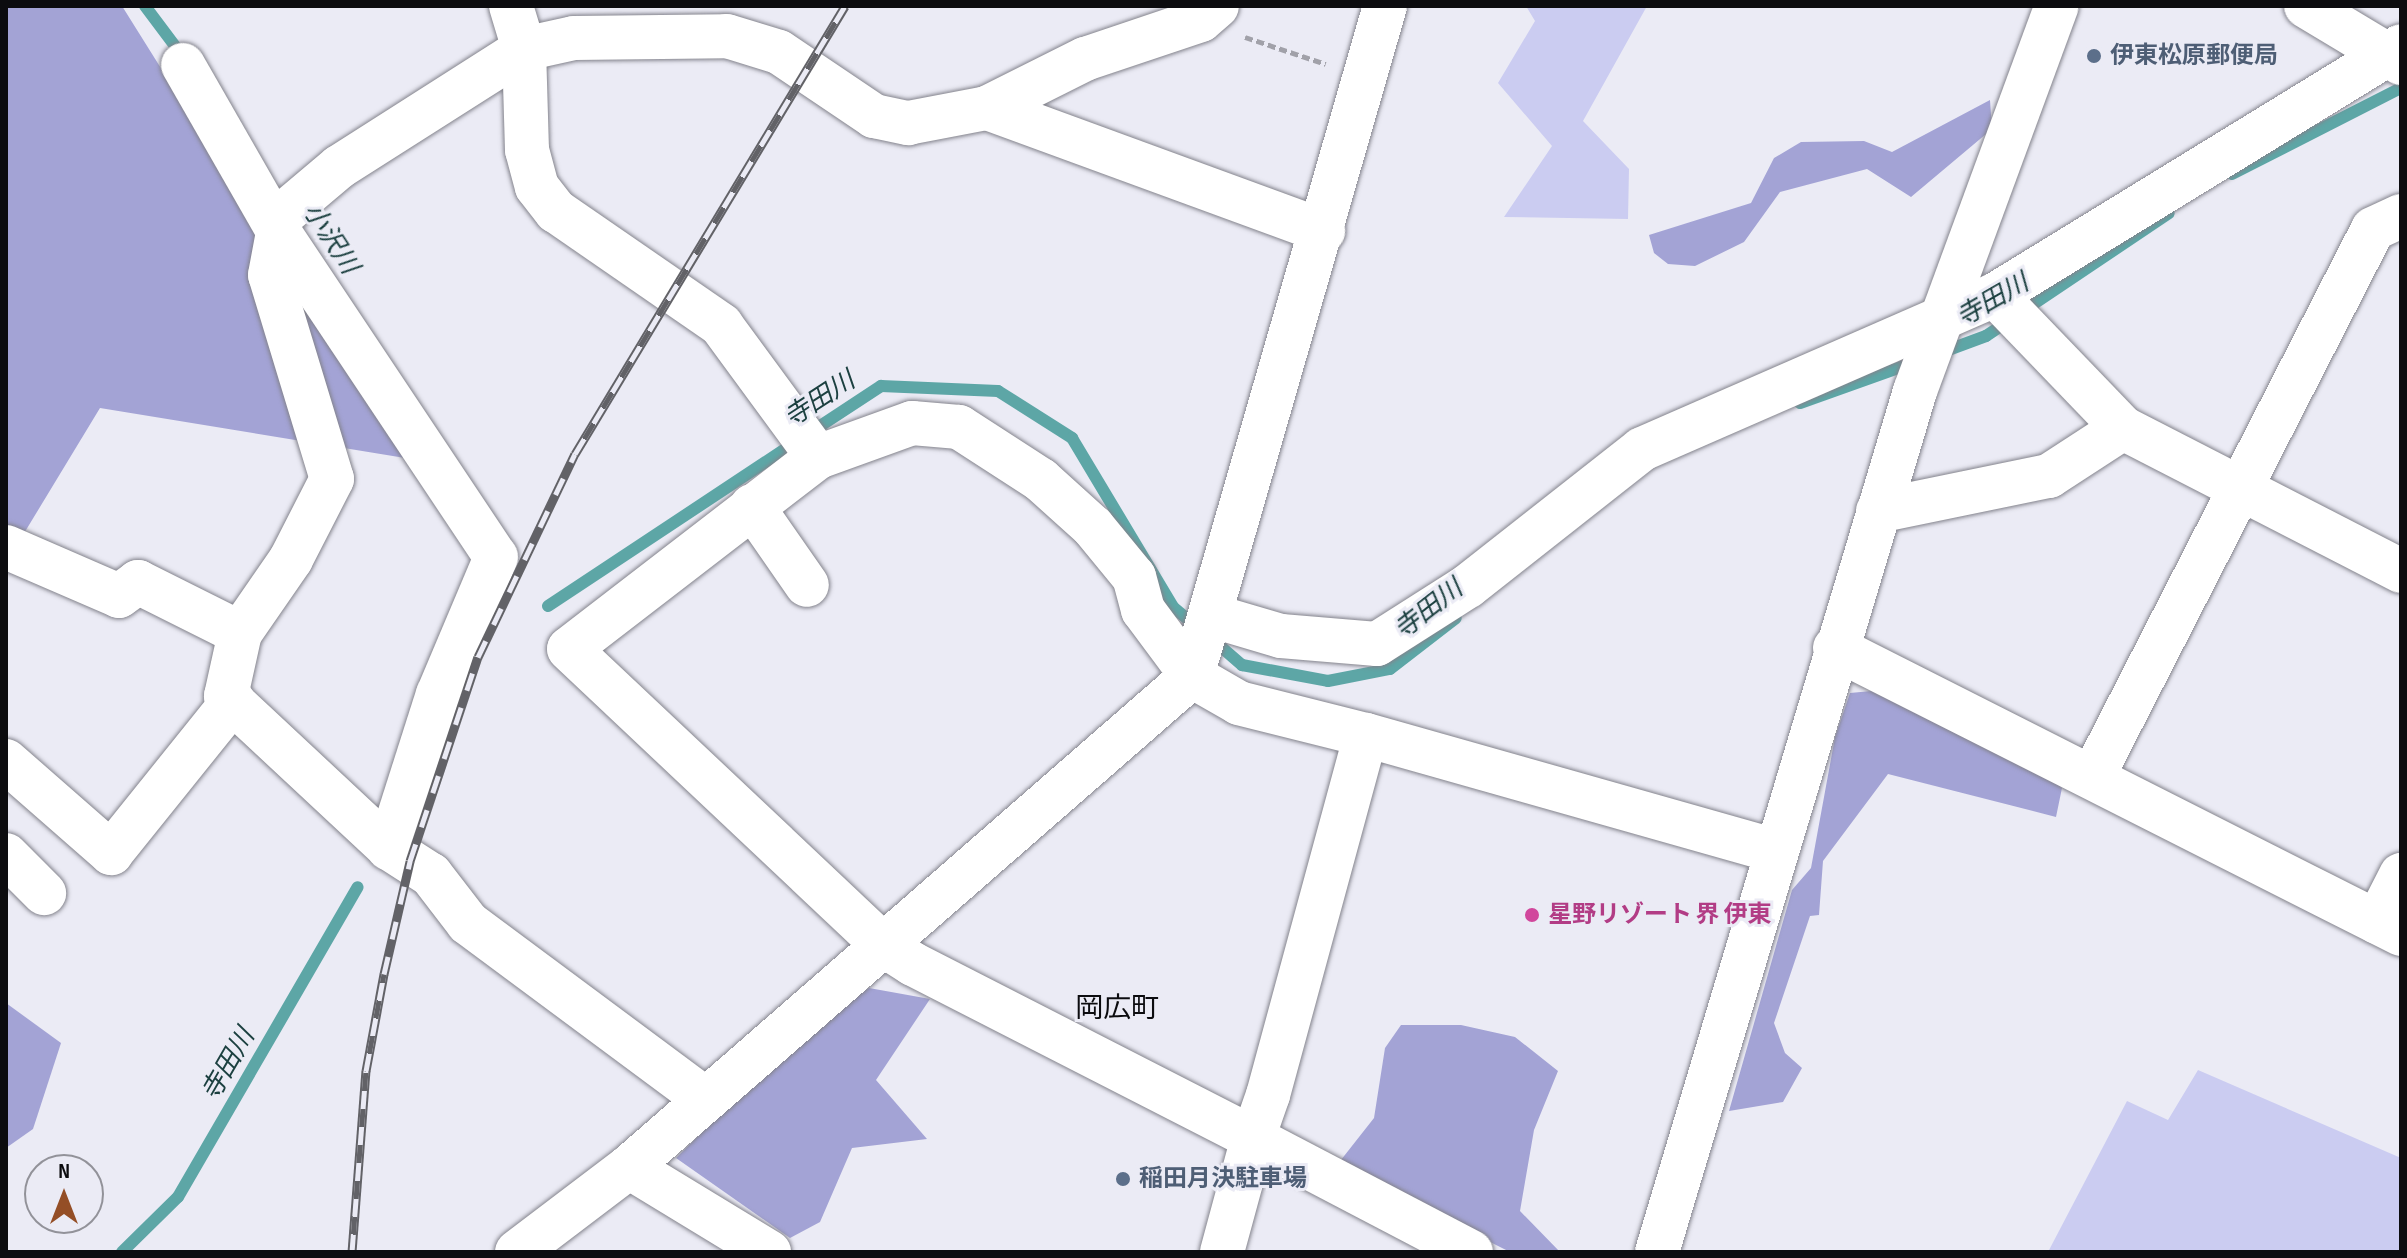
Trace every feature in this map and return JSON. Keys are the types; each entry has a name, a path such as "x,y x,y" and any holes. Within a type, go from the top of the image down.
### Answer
{"street":[{"path":"511,6 524,49 527,150 537,187 556,211 721,325 817,456"},
{"path":"705,1099 468,923 431,875 389,848 233,701 226,676 240,633 291,559 332,479 270,275 288,212 524,49 574,38 727,36 779,52 874,116 908,123 987,108 1085,59 1201,20 1217,6"},
{"path":"517,1252 629,1167 1192,676 1213,616 1385,6"},
{"path":"1657,1252 1835,648 1915,391 1936,326 2057,6"},
{"path":"2306,6 2397,56"},
{"path":"1213,616 1281,636 1377,644 1468,586 1642,449 1936,326 1996,296 2397,56"},
{"path":"183,65 288,212 496,557 433,707 389,848"},
{"path":"987,108 1323,231"},
{"path":"2093,776 2373,229 2401,216"},
{"path":"1996,296 2123,428 2401,571"},
{"path":"1471,1252 882,944 569,649 817,456 912,423 959,427 1041,480 1093,527 1134,577 1143,610 1192,676 1239,703 1366,735 1776,851"},
{"path":"1878,511 2049,476 2123,428"},
{"path":"752,506 807,585"},
{"path":"6,547 119,596 138,582 240,633"},
{"path":"1835,648 2389,928 2401,875"},
{"path":"9,772 111,853 233,701"},
{"path":"1222,1252 1366,735"},
{"path":"6,855 44,893"},
{"path":"629,1167 769,1252"}],"path":[{"path":"1287,53 1315,62"}],"shaded area":[{"path":"6,6 122,6 405,458 100,408 6,563"},
{"path":"1526,6 1647,6 1583,121 1629,169 1628,219 1504,217 1552,146 1498,83 1535,21"},
{"path":"1990,100 1992,129 1911,197 1867,169 1780,192 1744,242 1695,266 1668,264 1654,253 1649,235 1751,203 1774,158 1801,142 1864,141 1892,152"},
{"path":"1882,690 2038,762 2062,788 2056,817 1888,774 1823,861 1819,915 1810,916 1774,1023 1785,1053 1802,1068 1783,1102 1729,1111 1792,890 1811,868 1835,737 1850,693"},
{"path":"869,988 930,999 876,1080 927,1139 852,1148 820,1222 790,1238 676,1158 815,1021"},
{"path":"6,1003 61,1043 33,1129 6,1148"},
{"path":"1401,1025 1461,1025 1515,1037 1558,1071 1534,1130 1520,1211 1560,1252 1510,1252 1337,1165 1374,1118 1385,1048"},
{"path":"2198,1070 2401,1158 2401,1252 2048,1252 2127,1101 2168,1120"}],"waterway":[{"name":"小沢川","path":"145,6 184,58"},
{"name":"寺田川","path":"2232,174 2401,88"},
{"name":"寺田川","path":"1940,353 1986,336 2169,213"},
{"name":"寺田川","path":"1800,403 1915,362"},
{"name":"寺田川","path":"811,432 881,386 998,391 1072,438 1173,607 1198,628"},
{"name":"寺田川","path":"548,606 796,442"},
{"name":"寺田川","path":"1212,639 1242,665 1328,681 1390,669 1456,618"},
{"name":"寺田川","path":"122,1252 178,1197 358,887"}],"railway":[{"path":"352,1252 366,1071 384,974 410,861 478,657 575,454 845,6"}],"place":[{"name":"伊東松原郵便局","path":"2094,56"},
{"name":"星野リゾート 界 伊東","path":"1532,915"},
{"name":"稲田月決駐車場","path":"1123,1179"}],"district":[{"name":"岡広町","path":"1117,1009"}]}
